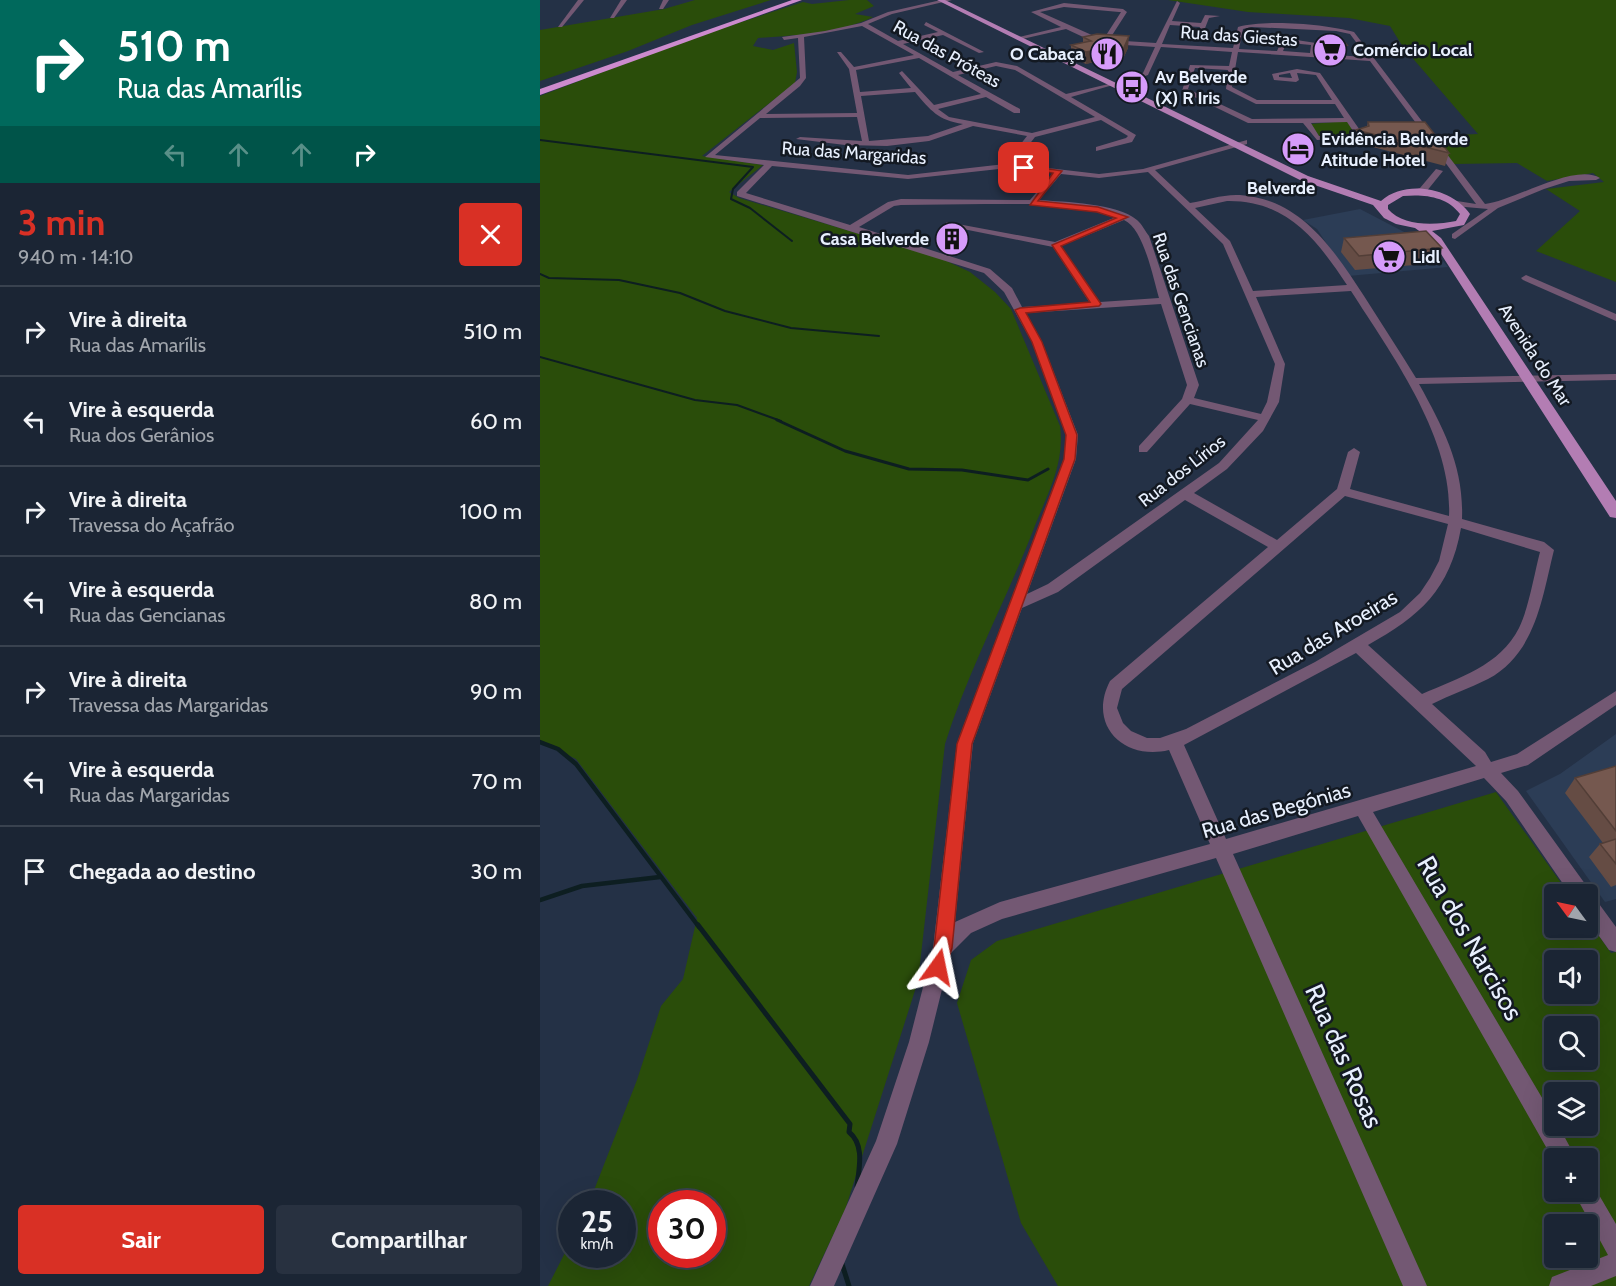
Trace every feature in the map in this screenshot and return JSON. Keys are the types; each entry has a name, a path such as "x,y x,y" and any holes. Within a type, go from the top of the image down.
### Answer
{"highway":[{"path":"540,87 786,0"},
{"path":"540,92 800,0"}],"main road":[{"path":"945,0 1240,143 1348,190 1382,196 1414,193 1437,196 1457,204 1465,214 1454,231 1415,227"},
{"name":"Avenida do Mar","path":"1240,143 1304,177 1377,203 1394,219 1428,231 1436,238 1616,490"},
{"path":"1383,209 1386,200 1401,194"},
{"name":"Avenida do Mar","path":"1454,231 1447,230 1446,236 1616,513"}],"street":[{"path":"560,26 582,0"},
{"path":"612,17 624,0"},
{"path":"661,8 666,0"},
{"path":"784,38 801,37 863,24 888,10 945,0"},
{"path":"1065,96 1145,75 1177,3"},
{"name":"Rua das Giestas","path":"1106,42 1124,12 1122,10 1065,5 1034,12 1092,40 1106,42 1371,59"},
{"path":"1189,39 1198,40 1207,16 1217,16"},
{"path":"1168,23 1204,25"},
{"name":"Rua das Próteas","path":"863,24 1017,111"},
{"path":"926,24 981,52"},
{"path":"1337,102 1256,102 1228,88 1240,28 1245,25 1336,30 1353,34 1483,207"},
{"path":"1021,37 1065,28"},
{"path":"897,43 944,33"},
{"path":"758,116 798,85 803,78 801,37"},
{"path":"1279,53 1283,43 1290,41 1314,44 1313,56"},
{"path":"839,53 852,69 866,144"},
{"path":"852,69 920,56"},
{"path":"952,74 996,64 1017,68 1132,136 1126,141 1099,149"},
{"path":"1232,68 1192,66 1184,90 1251,121 1350,120"},
{"path":"1293,72 1318,74 1360,136 1320,139 1314,136 1306,121"},
{"path":"902,73 932,108 947,119 1032,135 1103,117"},
{"path":"858,94 916,90"},
{"path":"932,108 988,94"},
{"path":"758,116 861,115"},
{"name":"Rua das Margaridas","path":"758,116 710,157 922,177 1008,166 1099,176 1150,170 1240,143"},
{"path":"800,139 891,145 928,140 971,124"},
{"path":"1357,130 1368,130"},
{"path":"1412,130 1423,130"},
{"path":"1008,166 1032,135"},
{"path":"770,164 740,194 987,271 1008,290 1037,342 1072,435 1070,459 965,744 943,948 919,1042 886,1144 822,1286"},
{"name":"Rua dos Lírios","path":"1015,605 1053,588 1223,466 1259,429 1273,402 1280,364 1227,243 1150,170"},
{"path":"1032,203 1059,171"},
{"path":"1414,193 1423,190 1443,172 1436,186 1437,196"},
{"path":"1457,204 1494,206 1559,182 1596,178"},
{"name":"Rua das Aroeiras","path":"1190,206 1228,198 1262,203 1313,231 1353,288 1411,381 1450,459 1456,494 1450,551 1437,581 1402,618 1320,668 1174,742 1146,744 1126,736 1116,728 1108,709 1111,692 1122,677 1343,491"},
{"name":"Rua das Gencianas","path":"851,228 891,204 901,202 1032,203 1098,209 1134,222 1144,236 1193,386 1187,400 1143,449"},
{"path":"1454,231 1494,209 1494,206"},
{"path":"1465,214 1483,207"},
{"path":"947,225 1056,245 1124,217"},
{"path":"1056,245 1096,304"},
{"path":"1526,278 1616,318"},
{"path":"1250,294 1353,288"},
{"path":"1020,310 1164,301"},
{"path":"1411,381 1616,377"},
{"path":"1187,400 1265,418"},
{"path":"1354,452 1343,491 1539,545 1548,554 1527,627 1509,653 1484,674 1420,702"},
{"path":"1185,494 1278,547"},
{"path":"1358,645 1479,757 1488,771 1512,796 1574,884"},
{"name":"Rua das Begónias","path":"943,948 964,927 1000,910 1221,849 1522,760 1616,698"},
{"name":"Rua das Rosas","path":"1174,742 1415,1286"},
{"name":"Rua dos Narcisos","path":"1362,808 1559,1148"},
{"path":"1598,917 1613,935"},
{"path":"1590,1202 1616,1247"},
{"path":"1561,1286 1616,1264"}],"shaded area":[{"path":"1360,209 1431,246 1448,267 1348,276 1317,229 1303,220"},
{"path":"1616,734 1616,899 1605,902 1598,892 1598,884 1592,884 1526,791 1560,774"}],"green space":[{"path":"695,0 771,0 692,25 628,51 540,81 540,30 664,9"},
{"path":"867,0 874,6 855,14 873,17 831,30 802,35 758,38 753,46 773,50 794,43 797,72 795,83 702,156 763,165 729,192 739,198 940,258 970,272 995,292 1011,309 1060,426 1058,464 1046,499 965,688 945,744 918,981 845,1210 809,1286 548,1286 558,1266 636,1268 636,1190 594,1190 637,1080 661,1006 683,979 697,918 576,759 540,742 540,96 689,39 803,2 812,4"},
{"path":"1168,0 1616,0 1616,282 1536,251 1580,211 1546,189 1604,182 1593,173 1547,181 1517,163 1454,164 1431,136 1478,134 1403,47 1390,26 1349,18 1248,12"},
{"path":"1347,121 1357,135 1320,137 1310,124"},
{"path":"1496,792 1562,884 1544,884 1544,938 1598,938 1598,935 1611,953 1616,952 1616,1286 1058,1286 1021,1223 957,1003 971,960 997,941"}],"building":[{"path":"1097,34 1129,36 1122,52 1106,48 1086,52 1071,45 1091,41 1083,37"},
{"path":"1339,36 1347,45 1320,43 1320,37"},
{"path":"1368,122 1425,122 1449,153 1356,130 1369,126"},
{"path":"1426,231 1442,248 1359,256 1344,238"},
{"path":"1616,766 1616,831 1575,778"},
{"path":"1616,839 1616,864 1600,844"}],"waterway":[{"path":"540,140 753,167 733,189 731,199 750,208 792,241"},
{"path":"540,274 549,278 619,280 680,293 725,311 791,328 879,336"},
{"path":"540,357 695,400 737,405 781,421"},
{"path":"777,420 845,451 909,469 962,470 1028,480 1048,469"},
{"path":"540,742 558,749 576,764 699,927"},
{"path":"540,900 582,886 660,877"},
{"path":"698,925 850,1124 849,1132 854,1137 859,1150 857,1186"},
{"path":"842,1264 849,1286"}],"place":[{"name":"Comércio Local","path":"1330,50"},
{"name":"O Cabaça","path":"1107,54"},
{"name":"Av Belverde (X) R Iris","path":"1132,87"},
{"name":"Evidência Belverde Atitude Hotel","path":"1298,149"},
{"name":"Casa Belverde","path":"952,239"},
{"name":"Lidl","path":"1389,257"}],"district":[{"name":"Belverde","path":"1281,188"}],"route":[{"path":"938,967 943,948 965,744 1070,459 1072,435 1037,342 1020,310 1096,304 1056,245 1124,217 1098,209 1032,203 1059,171 1024,168"}]}
